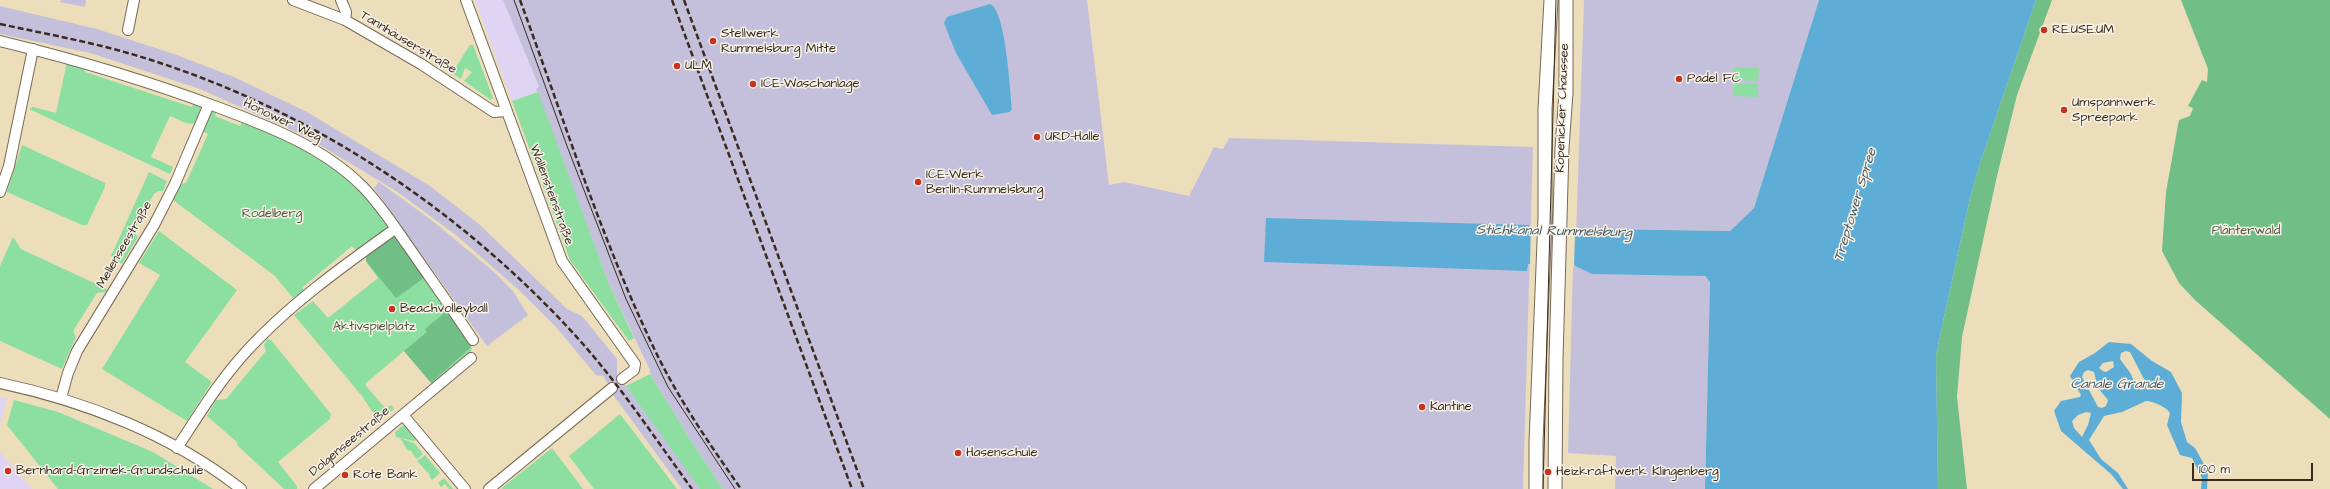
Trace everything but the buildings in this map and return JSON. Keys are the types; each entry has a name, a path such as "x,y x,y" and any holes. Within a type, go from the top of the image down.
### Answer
{"main road":[{"name":"Köpenicker Chaussee","path":"1536,489 1536,442 1545,217 1545,108 1551,0"},
{"name":"Köpenicker Chaussee","path":"1555,489 1559,281 1566,93 1566,0"}],"street":[{"path":"128,30 134,0"},
{"name":"Tannhäuserstraße","path":"293,0 345,20 421,64 494,112 506,111"},
{"path":"341,0 346,12 345,20"},
{"name":"Wallensteinstraße","path":"466,0 566,269 635,364 634,370 622,379"},
{"name":"Hönower Weg","path":"0,41 86,62 208,104 292,138 330,160 362,186 378,203 473,340"},
{"path":"0,192 9,166 33,49"},
{"name":"Mellenseestraße","path":"61,398 68,373 78,351 154,225 182,168 208,104"},
{"path":"178,448 215,389 267,331 311,293 396,229"},
{"name":"Dolgenseestraße","path":"314,489 471,358"},
{"path":"0,383 61,398 125,423 178,448 225,477 241,489"},
{"path":"489,489 612,388"},
{"name":"Dolgenseestraße","path":"403,415 465,489"}],"shaded area":[{"path":"61,0 86,0 85,7 60,2"},
{"path":"475,0 503,0 533,72 539,88 536,89 538,92 512,101"},
{"path":"503,0 1087,0 1109,185 1124,182 1189,196 1214,147 1223,149 1229,138 1533,147 1523,489 723,489 691,441 650,374 650,370 609,284 536,89 539,87"},
{"path":"1584,0 1819,0 1754,208 1730,231 1596,229 1576,236"},
{"path":"0,6 97,29 174,54 234,77 307,112 430,186 480,225 567,309 582,316 617,359 617,374 702,489 682,489 614,396 611,388 603,376 596,375 555,326 520,291 456,235 396,191 305,136 200,89 90,53 0,34"},
{"path":"379,182 434,222 493,271 513,291 528,315 487,346 374,188"},
{"path":"1573,265 1592,274 1700,274 1708,278 1710,282 1705,489 1615,489 1616,456 1568,453"},
{"path":"0,397 7,398 0,424"},
{"name":"Bernhard-Grzimek-Grundschule","path":"0,451 2,454 32,489 0,489"}],"green space":[{"path":"2036,0 2052,0 2017,95 1997,176 1962,337 1957,397 1967,489 1938,489 1936,355 1970,198 1980,163"},
{"name":"Plänterwald","path":"2181,0 2330,0 2330,419 2195,300 2179,283 2162,251 2166,192 2179,120 2190,116 2193,108 2188,106 2202,80 2207,82 2208,69"},
{"path":"470,45 473,45 493,98 491,100 464,81 472,72 465,68 461,79 452,73"},
{"path":"67,62 86,66 85,72 192,107 194,102 201,106 198,121 195,123 191,124 170,116 151,157 173,167 170,174 29,109 33,107 56,113"},
{"path":"1734,67 1759,68 1758,81 1733,80"},
{"path":"1733,83 1758,84 1758,97 1733,96"},
{"path":"538,92 609,284 634,338 629,341 570,260 512,101"},
{"name":"Rodelberg","path":"217,110 215,116 240,126 242,121 285,141 323,162 357,189 373,206 388,225 388,228 359,253 352,246 303,287 304,294 300,298 297,295 293,298 275,276 173,200 180,184 186,183 208,134 200,130 209,111"},
{"path":"22,145 105,183 105,187 87,225 82,225 7,192"},
{"path":"149,172 167,181 163,191 158,191 154,194 133,232 138,237 122,264 111,256"},
{"path":"159,231 237,290 185,362 212,382 187,421 102,369 160,275 139,263"},
{"path":"394,236 425,277 396,298 366,261 367,253"},
{"path":"13,237 21,249 107,289 106,292 97,293 73,331 76,337 62,369 0,341 0,266"},
{"name":"Aktivspielplatz","path":"398,239 472,348 470,353 433,385 404,351 366,383 366,386 386,409 391,405 394,409 379,422 362,396 294,315 313,301 328,318 378,278 366,262 367,254"},
{"path":"448,310 469,340 471,347 431,383 404,351 427,332 425,329"},
{"path":"267,339 271,340 331,414 330,419 278,462 297,486 297,489 284,489 237,445 238,443 207,416 216,400 226,399 266,351 264,345"},
{"path":"650,374 691,441 723,489 700,489 626,386"},
{"path":"14,400 58,412 153,452 213,489 58,489 7,425"},
{"path":"620,414 677,489 594,489 569,456"},
{"path":"406,423 419,438 414,441 396,437 395,432"},
{"path":"400,438 414,443 423,454 417,459 410,450 408,451"},
{"path":"552,448 583,489 502,489 503,487"},
{"path":"425,455 440,473 432,480 429,476 430,475 417,461"},
{"path":"444,478 453,489 449,489 445,484 441,487 438,483"}],"water":[{"name":"Treptower Spree","path":"1819,0 2036,0 1980,163 1970,198 1936,355 1938,489 1705,489 1710,282 1705,276 1592,274 1573,265 1528,264 1527,271 1264,262 1266,218 1529,225 1529,235 1576,236 1596,229 1730,231 1754,208"},
{"path":"990,4 995,9 1000,20 1006,52 1012,109 1010,112 992,115 956,53 944,23 947,17"},
{"name":"Canale Grande","path":"2109,342 2131,344 2152,361 2171,372 2182,393 2181,422 2187,442 2195,448 2208,471 2207,489 2201,489 2202,478 2192,458 2180,455 2167,425 2170,413 2156,403 2146,401 2122,412 2104,416 2089,440 2101,459 2118,473 2128,489 2123,489 2111,474 2061,431 2054,411 2061,401 2080,397 2081,395 2070,376 2079,362 2095,353","holes":["2126,351 2130,352 2146,383 2144,387 2140,389 2136,387 2131,374 2120,359 2121,353","2113,361 2114,367 2106,372 2103,371 2099,368 2103,363","2088,370 2094,372 2098,388 2108,400 2106,406 2102,408 2098,407 2082,377 2084,372","2086,412 2091,413 2088,425 2082,437 2074,428 2072,421 2078,415"]}],"pier":[{"path":"1531,223 1531,233 1575,234 1574,267 1530,266"}],"tram line":[{"path":"514,0 567,146 626,299 668,387 735,489"},
{"path":"1543,489 1556,0"}],"railway":[{"path":"520,0 598,216 632,300 660,361 681,399 704,436 741,489"},
{"path":"672,0 852,489"},
{"path":"684,0 864,489"},
{"path":"0,24 114,49 151,60 211,82 270,107 326,137 380,170 433,206 482,246 529,288 574,334 621,390 692,489"}],"place":[{"name":"RE.USE.UM","path":"2044,30"},
{"name":"Stellwerk Rummelsburg Mitte","path":"713,41"},
{"name":"ULM","path":"677,66"},
{"name":"Padel FC","path":"1679,79"},
{"name":"ICE-Waschanlage","path":"753,84"},
{"name":"Umspannwerk Spreepark","path":"2064,110"},
{"name":"URD-Halle","path":"1037,137"},
{"name":"ICE-Werk Berlin-Rummelsburg","path":"918,182"},
{"name":"Beachvolleyball","path":"392,309"},
{"name":"Kantine","path":"1422,407"},
{"name":"Hasenschule","path":"958,453"},
{"name":"Bernhard-Grzimek-Grundschule","path":"8,471"},
{"name":"Heizkraftwerk Klingenberg","path":"1548,472"},
{"name":"Rote Bank","path":"345,475"}],"water label":[{"name":"Stichkanal Rummelsburg","path":"1554,232"}]}
